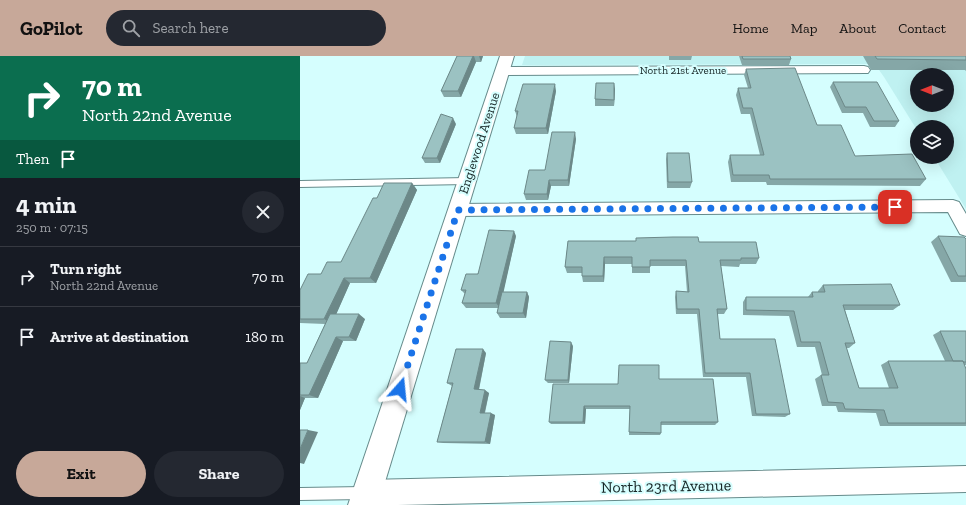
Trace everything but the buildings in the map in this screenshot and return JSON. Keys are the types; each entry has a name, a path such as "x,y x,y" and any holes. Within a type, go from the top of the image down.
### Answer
{"street":[{"name":"North 21st Avenue","path":"505,63 864,70"},
{"name":"Englewood Avenue","path":"365,499 505,63"},
{"path":"458,210 953,206 966,229"},
{"name":"North 23rd Avenue","path":"365,499 966,479"}],"lane":[{"path":"300,184 467,181"},
{"path":"300,494 365,499"}],"shaded area":[{"path":"525,56 966,56 966,209 938,164 954,164 954,120 911,120 879,70 872,70 868,64 522,65"}],"route":[{"path":"400,389 458,210 895,207"}]}
